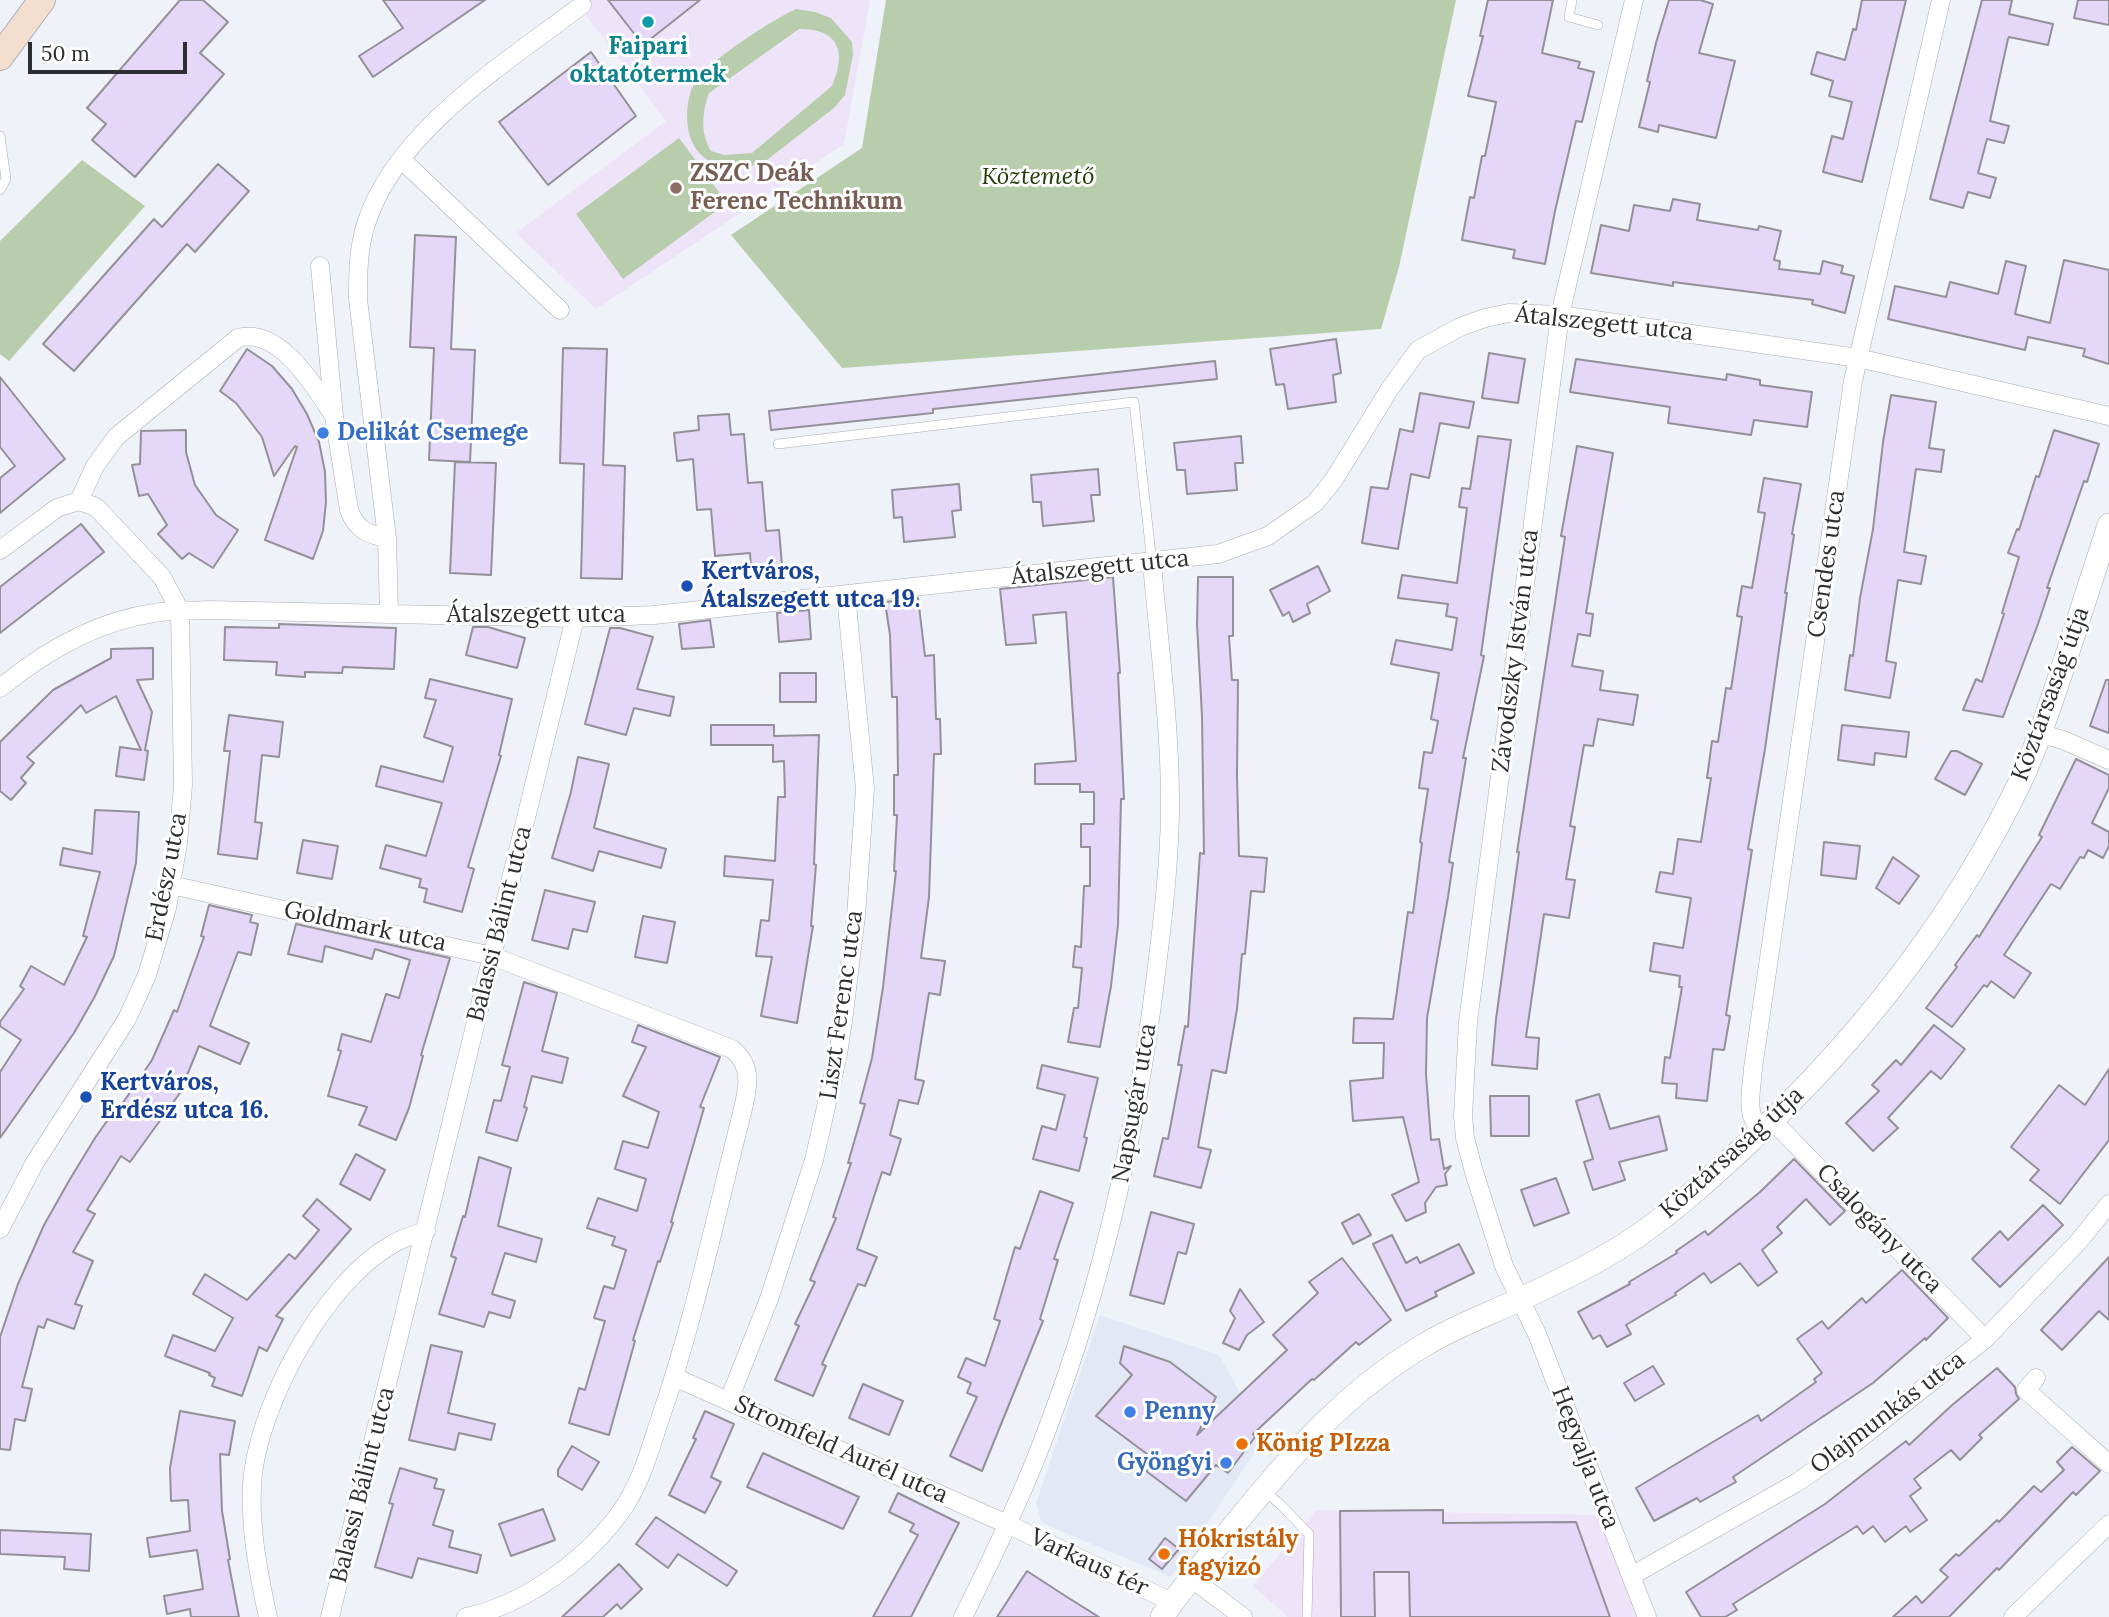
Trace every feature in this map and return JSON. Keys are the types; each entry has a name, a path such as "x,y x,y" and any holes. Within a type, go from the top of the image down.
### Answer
{"main road":[{"path":"0,57 42,0"}],"street":[{"name":"Závodszky István utca","path":"1520,1299 1504,1266 1465,1138 1463,1079 1468,1022 1560,315 1634,0"},
{"name":"Csendes utca","path":"1767,1125 1755,1124 1751,1114 1753,1068 1858,358 1941,0"},
{"path":"389,614 387,538 360,333 358,266 366,225 391,174 450,105 582,5"},
{"path":"402,160 560,310"},
{"path":"320,266 334,416 353,522 375,536 387,538"},
{"name":"Átalszegett utca","path":"0,688 20,671 75,638 155,612 208,610 575,618 654,615 1218,554 1268,536 1315,503 1333,481 1418,350 1485,317 1508,313 1560,315 1858,358 2109,415"},
{"path":"79,501 95,466 116,437 238,338 249,334 259,337 294,361 334,416"},
{"path":"0,550 57,508 79,501 96,507 162,577 180,611"},
{"name":"Köztársaság útja","path":"1167,1610 1263,1490 1331,1414 1392,1365 1458,1326 1587,1266 1636,1237 1707,1182 1843,1048 1927,943 2022,779 2041,734 2109,525"},
{"name":"Napsugár utca","path":"963,1617 1048,1429 1106,1245 1124,1173 1143,1072 1166,891 1170,813 1170,768 1152,562"},
{"name":"Liszt Ferenc utca","path":"729,1399 769,1299 814,1160 844,1021 856,915 865,789 846,595"},
{"name":"Erdész utca","path":"0,1229 34,1164 127,1018 147,975 167,908 178,843 183,785 180,611"},
{"name":"Balassi Bálint utca","path":"330,1617 575,618"},
{"path":"2041,734 2063,740 2109,760"},
{"name":"Goldmark utca","path":"171,886 492,956 732,1049 746,1063 748,1077 744,1107 674,1377"},
{"name":"Csalogány utca","path":"1767,1125 1985,1339"},
{"name":"Olajmunkás utca","path":"1631,1576 1796,1483 1853,1444 1985,1339 2079,1241 2109,1204"},
{"path":"268,1617 254,1525 252,1493 263,1432 280,1385 302,1341 338,1291 388,1246 426,1231"},
{"name":"Hegyalja utca","path":"1520,1299 1537,1334 1647,1617"},
{"path":"466,1617 495,1607 538,1586 587,1550 608,1529 640,1478 674,1377"},
{"name":"Stromfeld Aurél utca","path":"674,1377 729,1399 1006,1524"},
{"path":"2036,1378 2026,1390 2109,1464"},
{"name":"Varkaus tér","path":"1006,1524 1167,1610"},
{"path":"2012,1617 2109,1524"},
{"path":"1191,1578 1243,1617"}],"lane":[{"path":"1572,0 1569,17 1598,25"},
{"path":"0,136 6,179 0,190"},
{"path":"778,444 1134,402 1152,562"},
{"path":"1263,1490 1309,1534 1307,1617"}],"shaded area":[{"name":"ZSZC Deák Ferenc Technikum","path":"574,0 870,0 844,144 596,309 516,233 666,121"},
{"path":"1100,1315 1219,1355 1265,1437 1171,1577 1042,1523 1036,1503"},
{"path":"1316,1510 1599,1515 1637,1617 1288,1617 1253,1586"}],"green space":[{"name":"Köztemető","path":"886,0 1456,0 1399,267 1381,329 842,368 731,235 862,148"},
{"path":"796,9 831,18 852,42 853,55 845,95 834,108 763,163 735,167 711,162 701,155 689,133 687,108 694,85 714,62","holes":["799,29 823,33 836,44 839,62 832,86 752,153 724,155 711,151 703,122 709,93"]},
{"path":"679,138 727,203 623,279 576,214"},
{"path":"82,160 145,206 9,361 0,354 0,241"}],"building":[{"path":"180,0 203,0 228,22 200,53 224,74 135,177 92,140 106,124 87,108"},
{"path":"383,0 485,0 373,77 359,56 403,28"},
{"name":"Faipari oktatótermek","path":"608,0 700,0 643,45"},
{"path":"1488,0 1553,0 1542,53 1580,62 1578,68 1594,72 1582,122 1576,121 1545,264 1513,258 1515,250 1462,240 1470,197 1474,198 1496,102 1468,96 1483,36 1480,36"},
{"path":"1669,0 1700,0 1713,4 1699,53 1735,61 1716,138 1659,125 1658,132 1639,127 1650,82 1647,81"},
{"path":"1862,0 1906,0 1862,182 1823,172 1832,136 1843,139 1852,102 1829,96 1833,81 1811,74 1817,52 1845,60 1853,29 1856,30"},
{"path":"1982,0 2012,0 2009,14 2053,24 2048,45 2009,37 2008,39 1990,121 2009,126 2004,143 1987,139 1978,173 1996,178 1990,198 1968,192 1963,208 1930,199"},
{"path":"2078,0 2109,0 2109,25 2074,18"},
{"path":"591,52 636,116 548,185 499,122"},
{"path":"218,164 249,191 195,252 187,244 74,371 43,344 154,219 162,227"},
{"path":"1673,199 1700,204 1697,220 1758,230 1759,226 1781,231 1774,260 1780,261 1779,269 1820,274 1823,261 1843,266 1841,273 1854,276 1845,313 1812,304 1813,300 1673,282 1673,286 1591,273 1601,225 1629,231 1634,205 1670,211"},
{"path":"415,235 456,237 451,349 475,350 470,462 429,460 434,348 410,347"},
{"path":"2064,260 2109,270 2109,364 2083,356 2085,349 2028,337 2025,350 1888,319 1895,286 1946,297 1950,282 1998,294 2006,261 2026,266 2015,314 2050,323"},
{"path":"1336,339 1341,373 1333,375 1336,402 1288,409 1284,384 1276,385 1270,349"},
{"path":"563,348 607,349 603,465 625,466 622,579 581,578 584,464 560,463"},
{"path":"247,349 272,366 292,389 319,442 325,472 326,502 323,531 313,559 265,540 297,447 295,446 274,476 262,437 236,403 220,391"},
{"path":"1489,353 1525,359 1518,403 1482,398"},
{"path":"1576,359 1726,380 1727,374 1760,380 1760,385 1812,392 1807,427 1754,420 1751,435 1668,423 1670,407 1570,392"},
{"path":"1215,361 1217,379 933,409 933,413 771,430 769,411"},
{"path":"0,377 65,459 0,513 0,478 15,466 0,447"},
{"path":"1420,393 1474,402 1469,428 1440,423 1429,478 1411,474 1398,549 1362,543 1371,487 1388,489 1400,429 1413,432"},
{"path":"1891,395 1936,402 1929,448 1944,450 1941,472 1916,469 1904,552 1926,556 1921,584 1898,580 1886,661 1896,663 1890,698 1845,690 1873,529"},
{"path":"729,414 731,435 744,434 748,483 762,482 766,531 779,530 782,565 751,568 750,553 715,556 711,509 697,510 693,459 677,461 674,433 699,430 698,416"},
{"path":"186,430 186,452 195,485 216,515 238,530 213,568 189,553 182,559 158,534 167,525 148,494 139,496 132,465 140,464 141,431"},
{"path":"2054,430 2099,444 2087,482 2084,481 2047,588 2050,588 2038,624 2003,717 1963,710 1976,679 1982,682 2019,557 2008,553 2017,529 2019,530 2036,476 2039,477"},
{"path":"1241,436 1243,463 1235,463 1237,490 1187,494 1185,470 1177,470 1174,443"},
{"path":"1478,436 1511,440 1481,655 1484,656 1463,758 1466,758 1449,862 1453,863 1427,1018 1426,1074 1431,1140 1439,1139 1444,1169 1451,1166 1445,1174 1447,1185 1436,1187 1425,1203 1426,1212 1406,1221 1392,1195 1419,1182 1403,1117 1353,1121 1350,1081 1383,1078 1384,1043 1353,1043 1354,1018 1393,1019 1408,912 1413,913 1422,843 1428,789 1419,788 1424,752 1432,753 1438,721 1431,719 1439,673 1391,664 1396,640 1452,650 1457,618 1446,616 1448,604 1398,598 1402,575 1457,583 1467,508 1459,507 1462,488 1470,489"},
{"path":"1577,446 1613,453 1586,613 1593,614 1590,636 1578,634 1572,666 1603,671 1600,690 1638,695 1633,725 1598,719 1593,746 1584,745 1570,826 1575,827 1566,879 1575,880 1569,918 1544,914 1526,1037 1539,1038 1537,1069 1492,1065 1517,852 1565,537 1561,536"},
{"path":"455,462 496,463 491,575 450,573"},
{"path":"1098,469 1100,495 1091,495 1094,521 1043,526 1041,502 1033,502 1031,475"},
{"path":"1764,478 1801,484 1792,534 1787,593 1765,749 1748,849 1752,850 1726,1015 1730,1016 1724,1050 1713,1049 1707,1101 1676,1098 1677,1084 1662,1083 1665,1057 1670,1058 1682,987 1679,987 1680,976 1650,971 1654,943 1683,948 1691,898 1656,892 1660,872 1673,874 1678,839 1701,842 1711,778 1707,778 1712,741 1718,742 1726,688 1731,689 1742,617 1737,616 1742,586 1752,588 1765,513 1758,512"},
{"path":"959,484 961,510 952,511 955,537 904,542 902,517 894,518 892,490"},
{"path":"81,524 104,552 0,633 0,587"},
{"path":"1318,566 1330,591 1307,604 1310,613 1293,622 1289,612 1283,616 1270,590"},
{"path":"1113,577 1120,673 1124,799 1121,799 1118,925 1100,1047 1068,1042 1074,1008 1078,1008 1082,968 1073,967 1075,946 1081,947 1084,886 1090,886 1090,847 1081,847 1081,824 1094,824 1094,792 1080,792 1080,784 1035,784 1035,764 1076,761 1066,612 1033,615 1036,643 1006,645 1000,589"},
{"path":"1198,577 1233,577 1233,636 1229,636 1232,680 1238,680 1239,856 1267,858 1264,892 1251,891 1245,954 1242,954 1237,1009 1226,1073 1212,1070 1198,1147 1211,1150 1201,1188 1154,1176 1163,1138 1168,1139 1182,1065 1178,1065 1185,1026 1188,1027 1200,853 1204,854"},
{"path":"918,598 925,656 934,655 936,719 940,719 941,754 934,754 929,897 921,958 945,961 940,995 929,993 915,1079 924,1081 918,1104 899,1100 890,1135 901,1139 890,1175 882,1172 857,1249 877,1257 865,1286 858,1284 822,1364 826,1366 813,1396 775,1380 799,1326 795,1324 815,1282 810,1280 836,1218 833,1217 851,1163 848,1163 865,1104 860,1103 872,1058 896,871 897,815 894,815 894,775 898,775 897,697 892,697 890,635 885,602"},
{"path":"809,610 811,639 779,642 777,613"},
{"path":"710,620 714,647 682,649 679,624"},
{"path":"279,624 396,628 394,669 343,667 342,673 305,672 305,677 276,675 277,662 224,660 225,627 279,628"},
{"path":"473,627 488,627 525,638 517,668 466,655"},
{"path":"610,628 653,637 637,689 674,697 670,716 634,708 626,735 585,724"},
{"path":"153,648 153,679 137,680 152,712 145,750 148,751 144,780 116,776 120,747 141,750 116,696 86,713 81,705 27,757 34,763 21,778 26,783 11,800 0,791 0,742 53,690 111,658 111,649"},
{"path":"780,673 816,673 816,702 780,702"},
{"path":"430,679 512,699 499,755 501,756 468,867 474,869 462,912 424,902 427,889 419,887 421,879 380,868 386,845 426,856 442,803 376,786 381,766 443,782 453,747 424,737 436,700 425,698"},
{"path":"2106,680 2109,680 2109,733 2090,726"},
{"path":"229,715 283,722 279,757 262,755 255,822 262,823 257,859 218,854 230,751 224,751"},
{"path":"711,725 774,725 774,736 819,735 813,926 797,1023 761,1016 772,957 756,956 761,920 769,921 773,880 724,876 725,856 775,861 778,797 785,797 784,761 773,762 773,745 711,745"},
{"path":"1842,725 1909,732 1906,757 1875,753 1874,765 1838,760"},
{"path":"1951,751 1957,751 1982,764 1965,795 1935,779"},
{"path":"578,757 609,764 594,828 666,849 661,868 599,851 593,871 552,858"},
{"path":"2076,759 2109,775 2109,788 2092,823 2109,832 2109,846 2103,858 2088,850 2084,858 2080,857 2060,889 2051,884 2004,955 2031,973 2014,998 1991,981 1987,987 1984,985 1952,1027 1926,1008 1977,935 1979,937 2042,837 2039,835"},
{"path":"95,810 139,812 136,863 114,956 74,1033 0,1138 0,1072 21,1040 0,1026 0,1022 24,989 20,986 31,966 64,985 87,937 83,936 100,872 60,865 63,848 92,854"},
{"path":"303,840 338,846 332,879 297,873"},
{"path":"1824,842 1860,846 1856,879 1821,875"},
{"path":"1893,857 1919,876 1899,904 1876,888"},
{"path":"545,890 595,902 587,932 573,929 568,949 532,940"},
{"path":"209,905 252,915 250,922 258,924 251,955 238,952 210,1026 249,1043 240,1064 199,1046 183,1085 185,1086 130,1162 121,1156 87,1210 95,1214 73,1252 93,1261 75,1304 82,1306 74,1329 47,1319 44,1328 38,1326 22,1387 32,1389 25,1421 15,1419 10,1450 0,1449 0,1337 18,1284 44,1225 70,1179 95,1138 114,1111 116,1113 152,1060 174,1010 177,1012 204,937 201,936"},
{"path":"643,916 675,922 667,963 635,957"},
{"path":"296,924 450,958 421,1055 423,1056 409,1108 396,1140 359,1125 367,1107 328,1096 341,1051 338,1050 342,1034 371,1042 386,994 399,998 410,960 375,949 372,959 325,946 322,962 288,954"},
{"path":"524,982 557,993 542,1051 568,1058 562,1083 532,1076 524,1107 527,1108 517,1141 486,1132 494,1100 501,1101 510,1067 502,1065"},
{"path":"638,1025 720,1057 700,1107 704,1108 671,1222 673,1223 633,1340 635,1341 609,1435 569,1423 579,1388 585,1390 605,1321 594,1318 604,1286 614,1289 626,1250 612,1245 615,1237 587,1228 598,1198 637,1211 646,1179 615,1169 623,1141 648,1148 659,1112 623,1096 646,1047 632,1042"},
{"path":"1934,1025 1965,1049 1941,1079 1931,1071 1888,1118 1898,1128 1873,1151 1846,1123 1879,1091 1872,1085 1896,1060 1901,1065"},
{"path":"1042,1065 1098,1078 1079,1171 1033,1159 1042,1126 1056,1130 1065,1095 1037,1088"},
{"path":"2109,1069 2109,1140 2060,1204 2030,1180 2039,1170 2011,1147 2059,1085 2085,1105"},
{"path":"1599,1094 1610,1129 1659,1116 1667,1150 1619,1162 1625,1180 1593,1190 1584,1162 1593,1159 1576,1101"},
{"path":"1490,1096 1529,1096 1529,1136 1491,1136"},
{"path":"356,1154 385,1170 370,1200 340,1184"},
{"path":"479,1157 511,1168 498,1226 542,1239 536,1262 505,1253 492,1294 515,1301 510,1318 489,1312 484,1327 439,1314 456,1258 451,1256 463,1216 465,1217"},
{"path":"1794,1159 1845,1211 1830,1225 1806,1199 1777,1227 1782,1233 1762,1250 1777,1272 1758,1286 1740,1263 1711,1283 1704,1273 1675,1293 1676,1295 1626,1325 1631,1334 1607,1347 1600,1335 1593,1339 1578,1312 1630,1284 1629,1282 1677,1253 1676,1251 1705,1231 1708,1235 1760,1192"},
{"path":"1556,1178 1569,1213 1534,1226 1521,1190"},
{"path":"1040,1191 1073,1203 1054,1259 1058,1260 1040,1319 1043,1321 982,1471 950,1456 977,1397 967,1393 971,1383 958,1377 966,1358 985,1366 1000,1321 994,1319 1015,1247 1020,1249"},
{"path":"317,1199 351,1229 276,1316 283,1319 267,1351 259,1347 242,1396 212,1386 215,1378 209,1375 210,1373 165,1356 173,1335 215,1351 233,1318 193,1294 205,1274 247,1300 289,1254 295,1259 319,1230 303,1216"},
{"path":"2043,1205 2063,1225 2000,1287 1972,1259 2000,1231 2008,1240"},
{"path":"1151,1212 1194,1224 1186,1254 1178,1252 1164,1304 1130,1295"},
{"path":"1359,1214 1371,1235 1353,1244 1342,1223"},
{"path":"1392,1235 1406,1263 1417,1257 1420,1263 1459,1244 1474,1273 1435,1292 1437,1296 1406,1311 1373,1244"},
{"path":"2109,1257 2109,1320 2099,1311 2062,1350 2041,1330"},
{"path":"1342,1258 1391,1320 1359,1345 1356,1342 1312,1379 1253,1434 1255,1437 1228,1473 1216,1465 1186,1501 1146,1471 1155,1460 1096,1416 1132,1375 1120,1363 1124,1346 1170,1362 1216,1397 1197,1435 1287,1350 1273,1335 1318,1293 1309,1282"},
{"path":"1902,1270 1948,1318 1926,1340 1925,1338 1873,1383 1733,1477 1736,1482 1700,1502 1697,1498 1654,1521 1636,1488 1758,1415 1761,1421 1816,1382 1814,1379 1822,1373 1797,1339 1822,1321 1828,1329 1862,1298 1866,1303"},
{"path":"1240,1289 1264,1322 1247,1335 1239,1350 1223,1343 1235,1318 1230,1311"},
{"path":"431,1345 462,1352 448,1413 495,1424 491,1440 459,1433 455,1450 409,1440"},
{"path":"1653,1366 1664,1384 1635,1401 1624,1383"},
{"path":"1997,1368 2015,1387 2019,1399 1979,1435 1982,1438 1960,1460 1951,1450 1914,1479 1921,1488 1910,1496 1927,1520 1910,1532 1906,1526 1885,1542 1873,1526 1863,1534 1857,1526 1733,1604 1737,1610 1725,1617 1701,1617 1686,1592 1825,1504 1906,1441 1909,1445"},
{"path":"863,1384 903,1401 889,1435 849,1418"},
{"path":"180,1411 235,1421 229,1455 220,1454 222,1511 239,1617 191,1617 190,1609 167,1614 164,1596 203,1589 197,1550 150,1557 147,1538 190,1531 188,1500 171,1501 170,1468"},
{"path":"705,1411 734,1424 711,1477 721,1482 705,1513 669,1495 696,1439 693,1438"},
{"path":"572,1446 599,1462 582,1490 558,1476 558,1470"},
{"path":"2072,1447 2100,1471 2076,1495 2073,1492 1999,1570 1997,1568 1949,1617 1893,1617 1916,1596 1922,1603 1948,1577 1940,1570 1997,1520 1999,1522 2034,1486 2041,1492 2064,1470 2057,1462"},
{"path":"763,1453 859,1497 843,1529 747,1487"},
{"path":"400,1468 437,1479 434,1488 444,1490 433,1525 453,1531 449,1547 481,1555 477,1573 418,1558 412,1578 375,1567"},
{"path":"898,1493 959,1523 911,1617 873,1617 918,1535 910,1531 914,1524 889,1512"},
{"path":"543,1509 555,1540 511,1556 499,1524"},
{"path":"1443,1510 1443,1523 1576,1522 1610,1617 1410,1617 1409,1572 1374,1572 1375,1617 1341,1617 1340,1511"},
{"path":"656,1517 737,1571 727,1586 678,1554 668,1568 636,1544"},
{"path":"0,1530 91,1534 89,1571 64,1569 65,1557 0,1554"},
{"name":"Hókristály fagyizó","path":"1165,1538 1179,1549 1162,1569 1149,1559"},
{"path":"619,1564 642,1589 621,1609 617,1604 603,1617 562,1617"},
{"path":"1027,1571 1067,1597 1099,1617 997,1617"}],"place":[{"name":"Faipari oktatótermek","path":"648,22"},
{"name":"ZSZC Deák Ferenc Technikum","path":"676,188"},
{"name":"Delikát Csemege","path":"323,433"},
{"name":"Kertváros, Átalszegett utca 19.","path":"687,586"},
{"name":"Kertváros, Erdész utca 16.","path":"86,1097"},
{"name":"Penny","path":"1130,1412"},
{"name":"König PIzza","path":"1242,1444"},
{"name":"Gyöngyi","path":"1226,1463"},
{"name":"Hókristály fagyizó","path":"1164,1554"}]}
